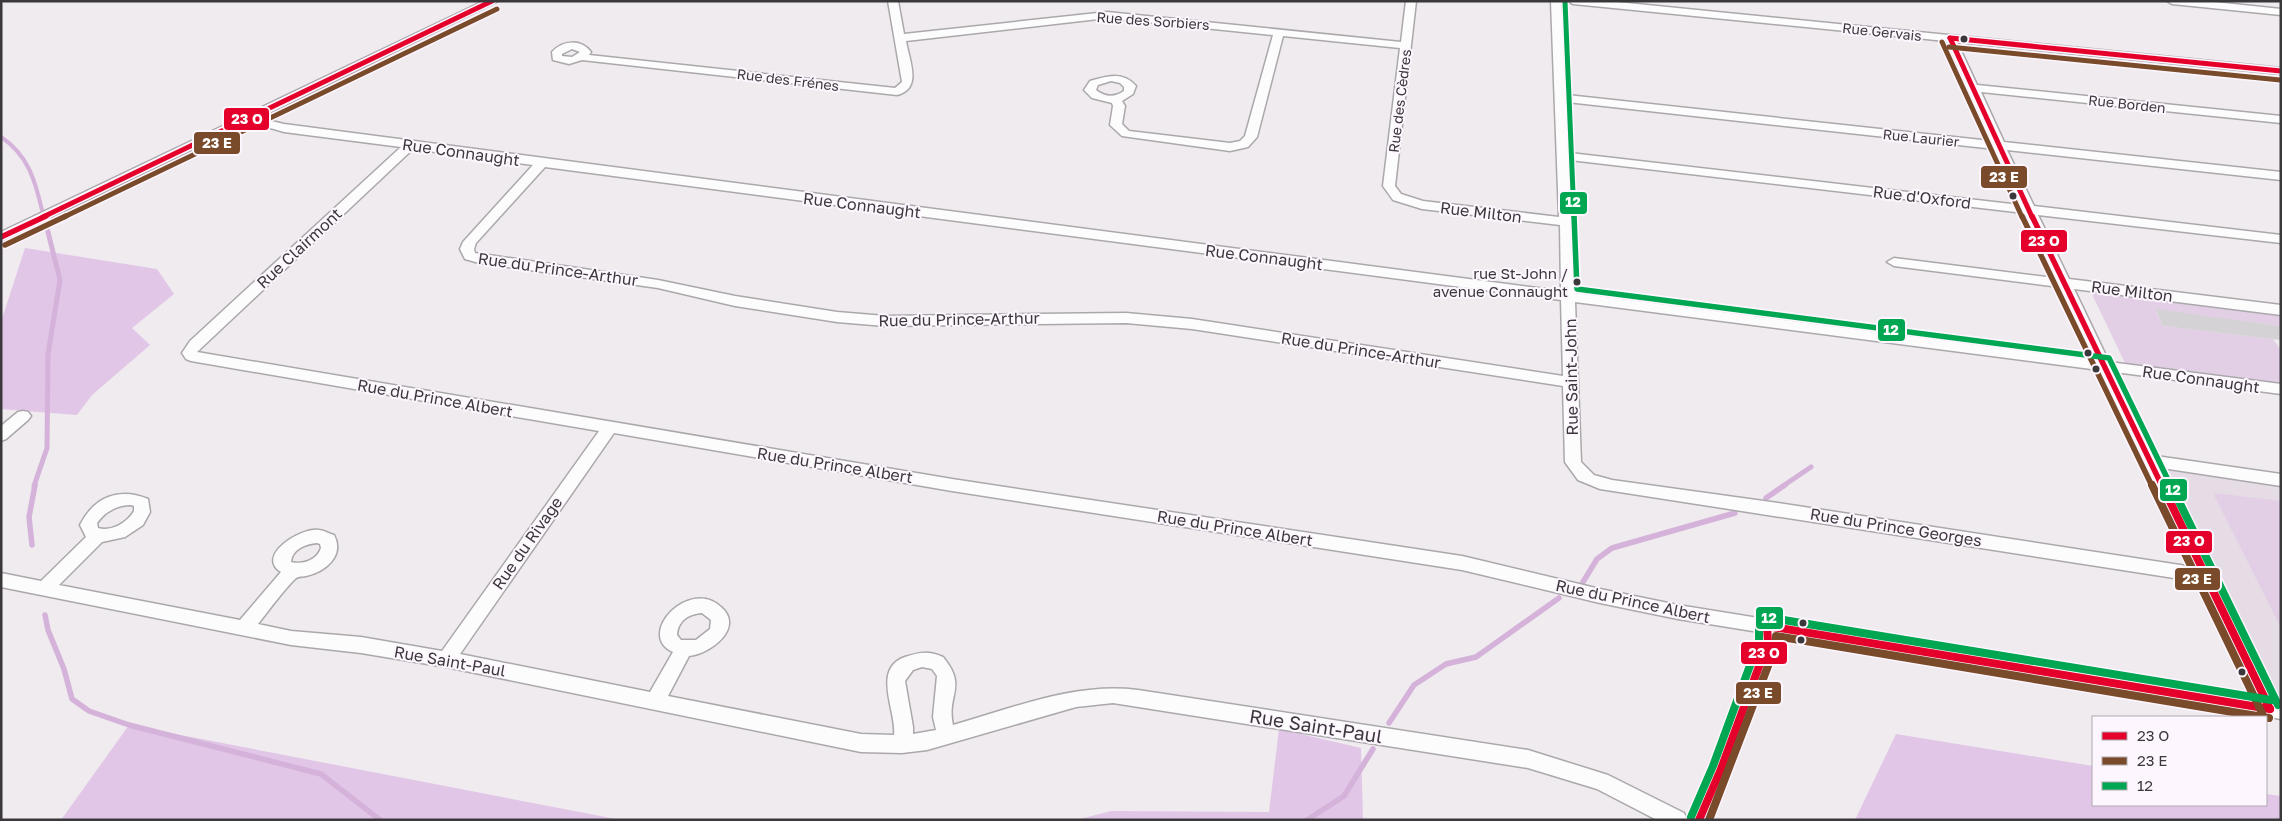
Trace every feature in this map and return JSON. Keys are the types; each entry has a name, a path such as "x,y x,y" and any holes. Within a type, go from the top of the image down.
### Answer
{"street":[{"path":"1,237 492,1"},
{"name":"Rue des Frénes","path":"582,57 894,92 905,88 908,84 893,1"},
{"name":"Rue des Cèdres","path":"1397,197 1389,186 1411,1"},
{"name":"Rue Saint-John","path":"1556,1 1564,156 1573,462 1577,471 1585,478"},
{"name":"Rue Gervais","path":"1573,1 2281,70"},
{"path":"2172,1 2281,12"},
{"name":"Rue des Sorbiers","path":"900,38 1107,15 1407,46"},
{"path":"1115,99 1120,106 1116,125 1126,134 1230,147 1244,144 1251,137 1279,32"},
{"path":"1950,38 2029,210 2150,461 2276,710"},
{"name":"Rue Borden","path":"1974,88 2281,120"},
{"name":"Rue Laurier","path":"1560,98 2281,176"},
{"name":"Rue Connaught","path":"249,118 276,126 542,163 2281,389"},
{"name":"Rue Clairmont","path":"189,353 195,344 411,145"},
{"name":"Rue d'Oxford","path":"1564,156 2281,239"},
{"name":"Rue du Prince-Arthur","path":"542,163 468,244 467,252 472,257 658,284 735,301 846,318 924,321 1126,318 1192,324 1572,382"},
{"name":"Rue Milton","path":"1397,197 1422,205 1566,222"},
{"name":"Rue Milton","path":"1894,262 2281,310"},
{"name":"Rue du Prince Albert","path":"189,353 195,358 608,428 962,486 1462,563 1619,600 2276,710"},
{"path":"1,435 23,416"},
{"name":"Rue du Rivage","path":"446,660 608,428"},
{"path":"2150,461 2281,480"},
{"name":"Rue du Prince Georges","path":"1585,478 1612,486 1778,509 2208,576"},
{"path":"45,588 98,536"},
{"path":"244,628 292,571"},
{"name":"Rue Saint-Paul","path":"1,580 291,638 361,645 446,660 834,738 876,744 902,744 946,736 1076,699 1125,696 1528,759 1601,781 1677,820"},
{"path":"1700,820 1768,642 1767,626"},
{"path":"656,701 684,649"},
{"path":"902,744 904,727 896,683 903,668 917,660 927,659 937,662 946,673 947,681 942,717 946,736"}],"shaded area":[{"path":"25,248 157,269 174,294 132,328 150,345 92,395 77,415 1,409 1,322"},
{"path":"2091,292 2281,315 2281,326 2155,310 2163,326 2273,339 2281,350 2281,383 2125,363"},
{"path":"2151,461 2281,480 2281,711 2270,709"},
{"path":"2214,493 2281,501 2281,628 2215,497"},
{"path":"129,725 621,820 61,820"},
{"path":"1279,729 1361,748 1363,820 1076,820 1111,811 1269,812"},
{"path":"1896,734 2092,766 2092,806 2267,806 2267,794 2281,796 2281,820 1855,820"}],"building":[{"path":"2155,309 2281,326 2281,340 2163,326"}],"waterway":[{"path":"1,137 24,160 33,178 42,210"},
{"path":"34,486 47,448 48,354 60,280 46,224"},
{"path":"1783,486 1811,467"},
{"path":"32,545 29,517 35,485"},
{"path":"1766,498 1785,485"},
{"path":"1583,582 1597,559 1612,548 1735,513"},
{"path":"1389,723 1414,685 1446,664 1476,657 1559,598"},
{"path":"45,615 48,630 64,669 72,699 89,711 129,725 321,774 380,820"},
{"path":"1307,820 1344,796 1373,749"}],"transit line":[{"path":"1,237 492,1"},
{"name":"12","path":"1565,1 1577,289 2109,358 2278,705"},
{"path":"5,245 497,9"},
{"path":"1950,38 2029,210 2270,709"},
{"path":"1950,38 2281,71"},
{"path":"1942,42 2021,214 2262,713"},
{"path":"1949,47 2280,80"},
{"name":"12","path":"1691,817 1713,766 1759,641 1759,623 1765,617 2271,700"},
{"path":"1699,820 1721,769 1768,642 1767,626 2270,709"},
{"path":"1709,820 1729,772 1776,645 1776,636 2257,716"}],"place":[{"name":"rue St-John / avenue Connaught","path":"1577,282"}]}
